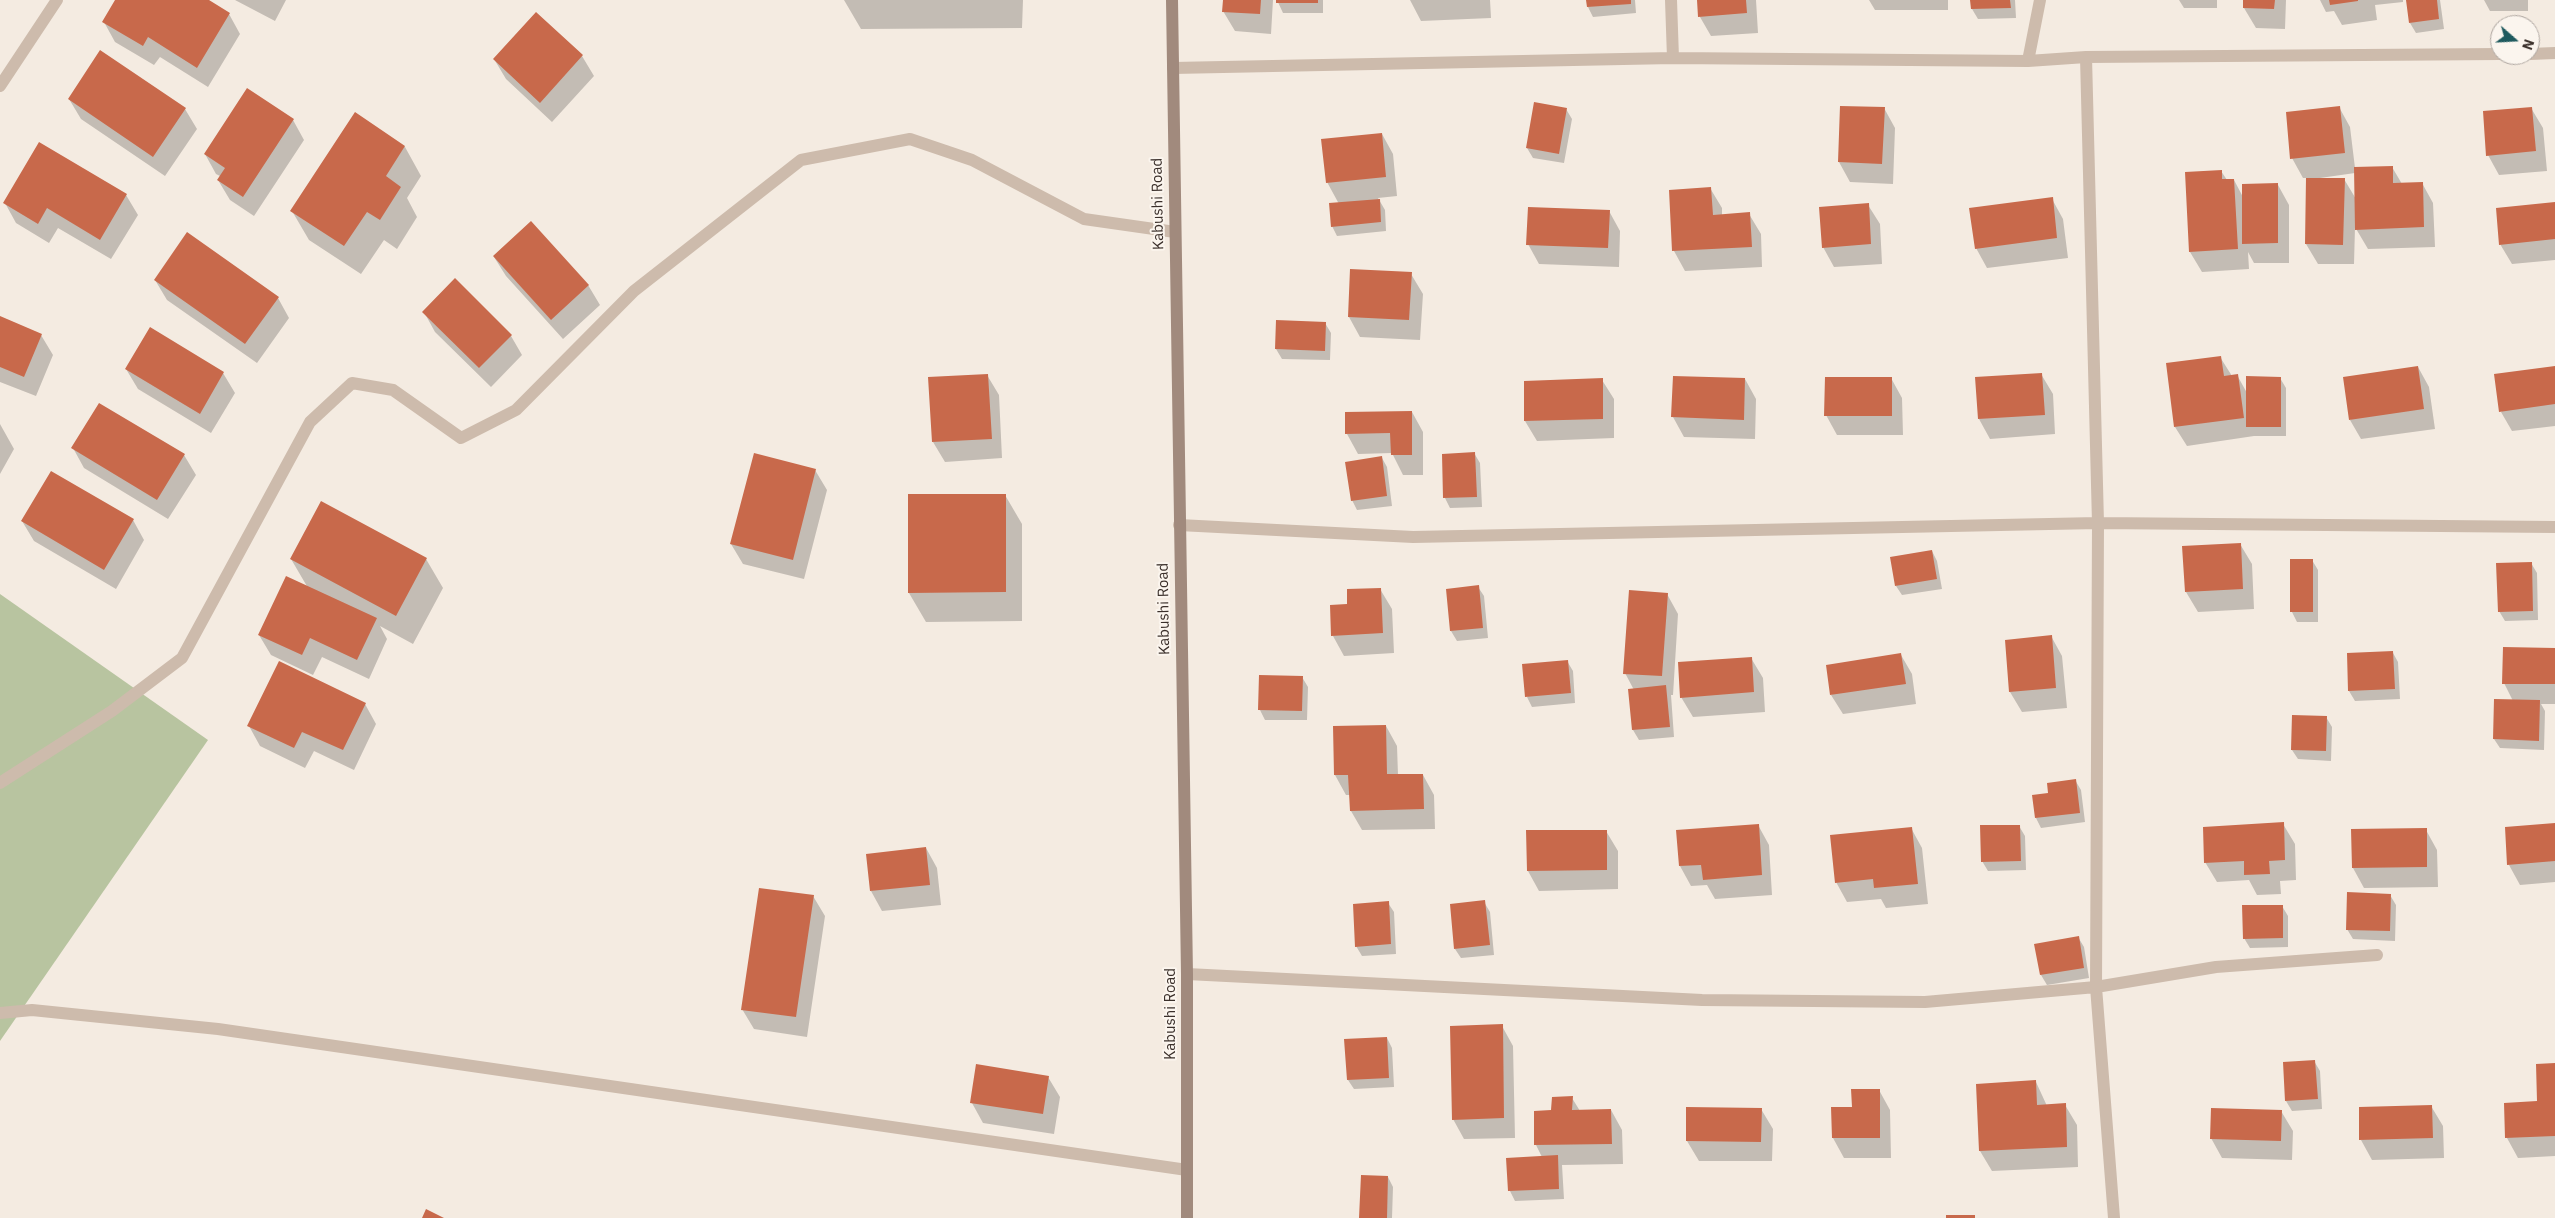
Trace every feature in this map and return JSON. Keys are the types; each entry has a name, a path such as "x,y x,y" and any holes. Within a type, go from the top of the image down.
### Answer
{"main road":[{"name":"Kabushi Road","path":"1172,0 1187,974 1187,1218"}],"street":[{"path":"0,86 58,0"},
{"path":"1671,0 1673,58"},
{"path":"2028,62 2040,0"},
{"path":"2540,54 2555,53"},
{"path":"1173,68 1673,58 2028,62 2086,58 2490,54"},
{"path":"2086,58 2098,522 2096,987 2114,1218"},
{"path":"0,783 112,711 182,658 310,422 352,383 393,390 461,438 516,410 634,292 801,160 910,139 972,160 1084,219 1175,232"},
{"path":"1179,525 1413,536 2098,522 2555,527"},
{"path":"1187,974 1702,1000 1925,1002 2096,987 2216,967 2377,955"},
{"path":"0,1013 32,1010 218,1029 1187,1170"}],"green space":[{"path":"0,594 208,740 0,1041"}],"building":[{"path":"115,0 209,0 230,13 197,68 148,37 143,46 102,22"},
{"path":"1223,0 1261,0 1260,14 1222,12"},
{"path":"1276,0 1318,0 1318,3 1276,3"},
{"path":"1586,0 1631,0 1631,4 1587,7"},
{"path":"1697,0 1746,0 1747,13 1698,17"},
{"path":"1970,0 2010,0 2011,8 1971,9"},
{"path":"2243,0 2275,0 2274,9 2243,8"},
{"path":"2329,0 2358,0 2358,1 2330,5"},
{"path":"2406,0 2437,0 2439,19 2409,23"},
{"path":"536,12 583,55 540,103 493,59"},
{"path":"100,50 186,108 153,157 68,99"},
{"path":"247,88 294,119 243,197 217,180 225,168 204,154"},
{"path":"1534,102 1567,108 1559,154 1526,148"},
{"path":"1840,106 1885,107 1882,164 1838,162"},
{"path":"2340,106 2345,153 2290,159 2286,112"},
{"path":"2532,107 2536,151 2486,156 2483,111"},
{"path":"355,112 405,146 386,176 401,187 380,220 367,212 344,246 290,211"},
{"path":"1382,133 1386,177 1326,183 1321,139"},
{"path":"39,142 127,194 100,240 47,208 38,224 3,203"},
{"path":"2393,166 2393,183 2423,182 2424,227 2355,230 2354,167"},
{"path":"2222,170 2222,179 2234,179 2238,249 2189,252 2185,172"},
{"path":"2306,178 2345,178 2343,245 2305,244"},
{"path":"2278,183 2278,243 2242,244 2242,184"},
{"path":"1711,187 1713,215 1750,212 1752,247 1672,251 1669,190"},
{"path":"2053,197 2057,238 1975,249 1969,208"},
{"path":"1380,199 1381,222 1331,227 1329,203"},
{"path":"2555,202 2555,239 2499,245 2496,208"},
{"path":"1869,203 1871,244 1822,248 1819,207"},
{"path":"1528,207 1610,210 1608,248 1526,245"},
{"path":"531,221 589,285 551,320 493,256"},
{"path":"187,232 279,297 245,344 154,280"},
{"path":"1350,269 1412,272 1409,320 1348,317"},
{"path":"455,278 512,335 479,368 422,312"},
{"path":"0,316 42,334 24,377 0,367"},
{"path":"1276,320 1326,322 1325,351 1275,349"},
{"path":"150,327 224,372 200,414 125,369"},
{"path":"2221,356 2224,376 2238,374 2244,418 2174,427 2166,363"},
{"path":"2418,366 2424,409 2349,420 2343,377"},
{"path":"2555,366 2555,404 2499,412 2494,374"},
{"path":"2042,373 2045,415 1978,419 1975,377"},
{"path":"988,374 992,439 932,442 928,377"},
{"path":"1673,376 1745,378 1744,420 1671,417"},
{"path":"2246,376 2281,377 2281,427 2246,427"},
{"path":"1825,377 1892,377 1892,416 1824,416"},
{"path":"1603,378 1603,419 1524,421 1524,381"},
{"path":"99,403 185,454 157,500 71,448"},
{"path":"1412,411 1412,455 1391,455 1390,433 1345,434 1345,412"},
{"path":"1475,452 1477,497 1443,498 1442,454"},
{"path":"754,453 816,469 793,560 730,544"},
{"path":"1382,456 1387,496 1351,501 1345,462"},
{"path":"51,471 134,519 104,570 21,521"},
{"path":"908,494 1006,494 1006,592 908,593"},
{"path":"321,501 427,558 396,616 290,559"},
{"path":"2241,543 2243,589 2185,592 2182,546"},
{"path":"1932,550 1937,579 1895,586 1890,557"},
{"path":"2290,559 2313,559 2313,612 2290,612"},
{"path":"2532,562 2533,611 2498,612 2496,563"},
{"path":"286,576 377,618 357,660 310,638 302,655 258,635"},
{"path":"1479,585 1483,628 1450,631 1446,589"},
{"path":"1381,588 1383,633 1331,636 1330,605 1347,604 1347,589"},
{"path":"1629,590 1668,593 1662,676 1623,674"},
{"path":"2052,635 2056,688 2009,692 2005,640"},
{"path":"2503,647 2555,648 2555,684 2502,684"},
{"path":"2393,651 2395,689 2348,691 2347,653"},
{"path":"1901,653 1906,684 1830,695 1826,665"},
{"path":"1752,657 1754,692 1680,698 1678,662"},
{"path":"1568,660 1571,693 1525,697 1522,664"},
{"path":"279,661 366,703 343,750 302,732 294,748 247,726"},
{"path":"1259,675 1303,676 1302,711 1258,710"},
{"path":"1666,685 1670,727 1632,730 1628,689"},
{"path":"2494,699 2540,700 2539,741 2493,739"},
{"path":"2292,715 2327,716 2326,751 2291,750"},
{"path":"1386,725 1387,774 1423,774 1424,809 1350,811 1348,775 1334,775 1333,726"},
{"path":"2076,779 2080,813 2035,818 2032,795 2048,793 2047,783"},
{"path":"2284,822 2285,860 2269,861 2270,874 2244,875 2244,861 2204,863 2203,827"},
{"path":"2555,823 2555,861 2507,865 2505,827"},
{"path":"1759,824 1762,875 1703,880 1701,865 1679,866 1676,830"},
{"path":"1980,825 2020,825 2021,861 1981,862"},
{"path":"1912,827 1918,884 1874,888 1873,879 1835,883 1830,835"},
{"path":"2427,828 2427,867 2352,868 2351,829"},
{"path":"1526,830 1607,830 1607,870 1527,871"},
{"path":"926,847 930,885 870,891 866,854"},
{"path":"759,888 814,895 796,1017 741,1010"},
{"path":"2347,892 2391,894 2390,931 2346,930"},
{"path":"1485,900 1490,945 1454,949 1450,904"},
{"path":"1389,901 1391,944 1355,947 1353,904"},
{"path":"2242,905 2283,905 2283,938 2243,939"},
{"path":"2079,936 2084,968 2040,975 2034,944"},
{"path":"1503,1024 1504,1118 1452,1120 1450,1026"},
{"path":"1387,1037 1389,1078 1347,1080 1344,1039"},
{"path":"2315,1060 2318,1099 2285,1101 2283,1062"},
{"path":"2555,1063 2555,1136 2505,1138 2504,1103 2537,1101 2536,1064"},
{"path":"976,1064 1049,1076 1043,1114 970,1103"},
{"path":"2036,1080 2037,1105 2066,1103 2067,1147 1979,1151 1976,1084"},
{"path":"1851,1089 1880,1089 1880,1138 1832,1138 1831,1107 1852,1107"},
{"path":"1573,1096 1572,1110 1611,1109 1612,1144 1534,1145 1534,1111 1551,1110 1552,1097"},
{"path":"2432,1105 2433,1138 2359,1140 2359,1107"},
{"path":"1686,1107 1762,1108 1761,1142 1686,1141"},
{"path":"2211,1108 2282,1110 2281,1141 2210,1139"},
{"path":"1558,1155 1559,1189 1508,1191 1506,1158"},
{"path":"1361,1175 1388,1176 1387,1218 1359,1218"},
{"path":"426,1209 444,1218 422,1218"},
{"path":"1946,1215 1975,1215 1975,1218 1946,1218"}]}
